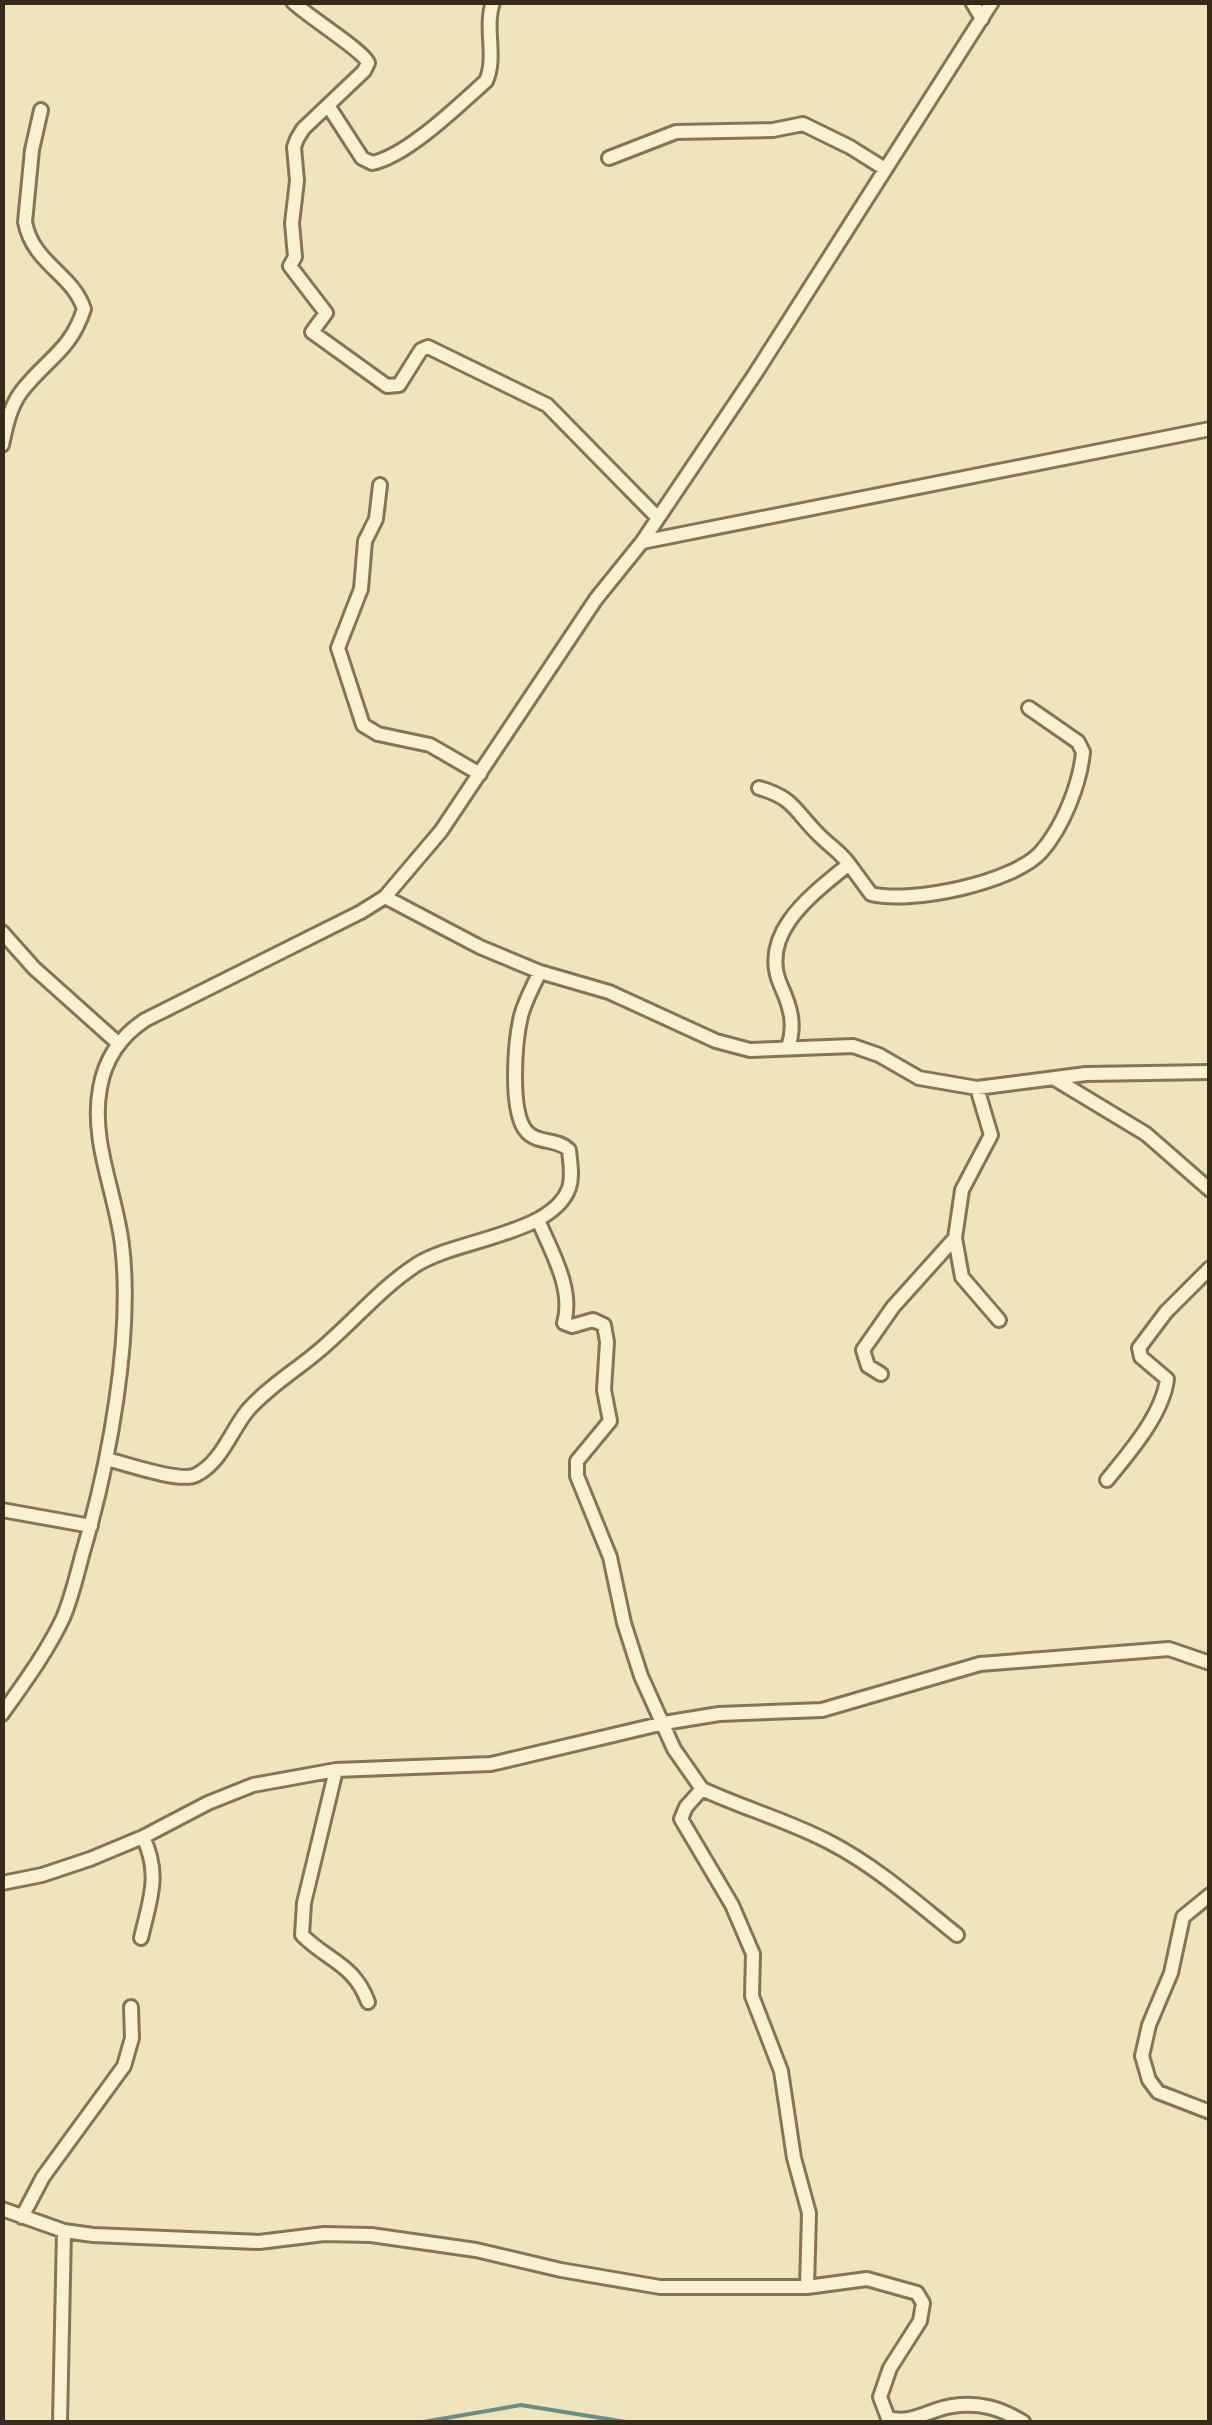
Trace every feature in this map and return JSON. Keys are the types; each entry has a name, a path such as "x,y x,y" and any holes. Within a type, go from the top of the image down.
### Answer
{"street":[{"path":"293,2 368,59 364,71 303,129 294,147 295,256 290,266 326,310 312,332 387,386 399,385 421,350 428,347 539,400 658,518"},
{"path":"329,107 362,158 372,163 385,159 441,122 486,81 490,72 492,2"},
{"path":"972,2 982,18"},
{"path":"2,1714 35,1668 62,1620 107,1459 123,1313 124,1260 101,1149 98,1106 106,1069 118,1044 145,1020 385,897 441,831 596,599 642,542 755,374 992,2"},
{"path":"2,444 21,392 61,353 84,309 36,252 27,233 30,162 41,110"},
{"path":"609,158 676,132 774,130 802,124 850,147 885,170"},
{"path":"642,542 1210,428"},
{"path":"380,486 376,519 366,541 361,589 338,648 357,708 363,725 373,733 430,745 480,774"},
{"path":"759,788 794,804 872,894 903,897 968,887 1034,858 1060,822 1072,794 1083,752 1078,742 1029,708"},
{"path":"788,1047 791,1012 776,970 780,936 787,922 849,864"},
{"path":"385,897 440,928 540,972 609,992 716,1041 750,1050 853,1046 919,1078 977,1088 1086,1074 1210,1072"},
{"path":"2,932 34,968 118,1044"},
{"path":"107,1459 182,1478 197,1475 220,1454 248,1410 281,1377 328,1343 416,1265 454,1247 538,1220 562,1200 571,1176 569,1150 560,1142 532,1137 524,1130 516,1097 515,1052 522,1014 540,972"},
{"path":"1055,1080 1146,1134 1210,1190"},
{"path":"977,1088 991,1135 962,1190 955,1238 962,1277 999,1320"},
{"path":"538,1220 563,1283 564,1323 572,1326 592,1320 604,1325 604,1390 610,1421 576,1467 610,1556 620,1610 641,1676 674,1749 702,1788 832,1843 863,1862 957,1935"},
{"path":"882,1374 868,1366 863,1350 893,1307 955,1238"},
{"path":"1107,1480 1151,1419 1166,1388 1168,1379 1141,1357 1139,1348 1166,1312 1210,1268"},
{"path":"2,1510 91,1526"},
{"path":"2,1883 42,1875 143,1837 253,1785 336,1770 491,1764 719,1714 822,1710 980,1664 1169,1649 1210,1663"},
{"path":"336,1770 304,1903 302,1935 361,1982 368,2002"},
{"path":"702,1788 681,1819 732,1906 752,1954 752,1996 781,2071 794,2158 810,2212 806,2287"},
{"path":"141,1938 154,1874 153,1858 143,1837"},
{"path":"1210,1895 1183,1917 1171,1973 1145,2034 1142,2056 1148,2080 1158,2092 1210,2112"},
{"path":"22,2218 43,2177 124,2066 132,2038 130,2007"},
{"path":"2,2209 64,2232 259,2242 324,2234 371,2234 660,2286 806,2287 867,2279 916,2293 923,2303 920,2321 890,2368 880,2396 888,2418 898,2422 950,2406 984,2405 998,2407 1023,2422"},
{"path":"60,2422 64,2232"}],"waterway":[{"path":"423,2422 521,2405 626,2422"}]}
